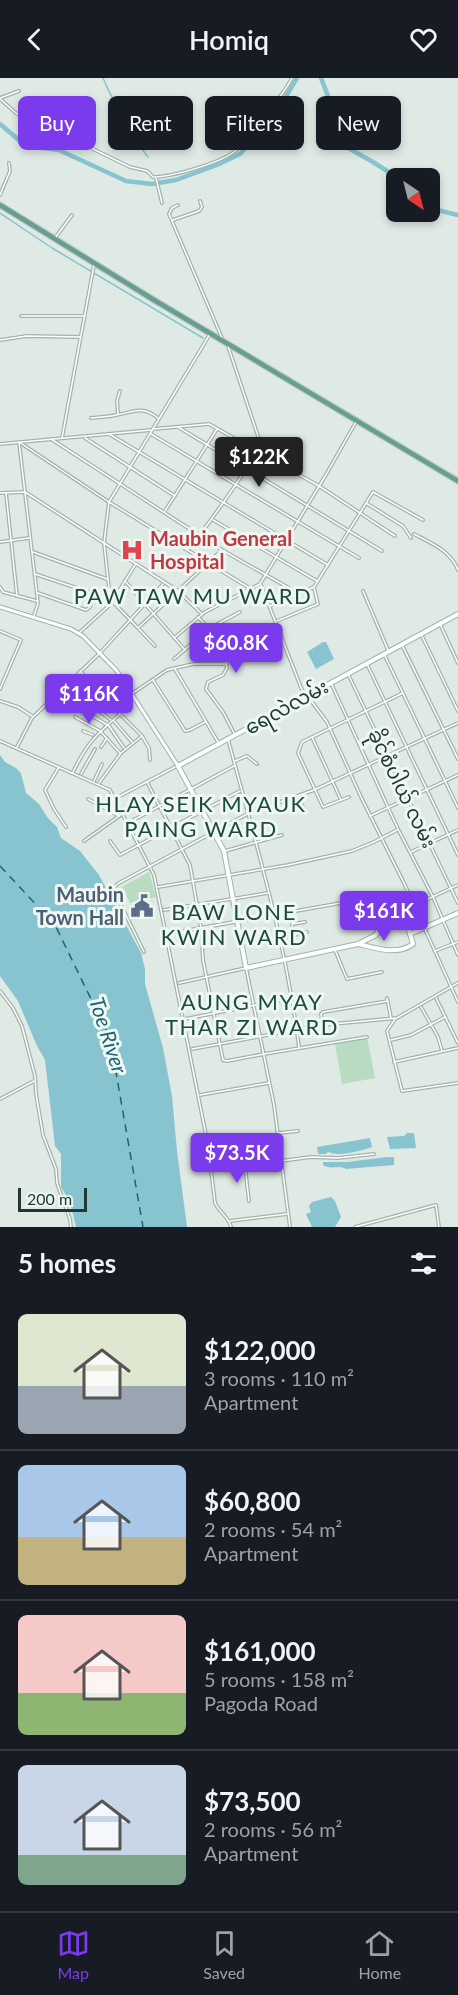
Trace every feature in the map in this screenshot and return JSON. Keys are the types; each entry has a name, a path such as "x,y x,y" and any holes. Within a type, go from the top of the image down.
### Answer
{"main road":[{"path":"0,205 94,264 458,481"},
{"name":"ရေလဲလမ်း","path":"178,766 458,614"},
{"path":"178,766 224,851 246,968 358,944 376,935 381,925 405,919 413,945 400,950 386,951 358,944"},
{"path":"410,934 458,913"}],"street":[{"path":"19,91 0,99 16,113 30,121 56,132 81,138 93,150 130,167 147,171 156,177 167,177 232,154 242,146 278,101 292,78"},
{"path":"0,195 10,171 9,163"},
{"path":"156,177 162,203"},
{"path":"172,220 199,211 202,207 200,201"},
{"path":"178,205 170,211 172,220 225,342 259,439 246,468 199,535"},
{"path":"54,239 72,215"},
{"path":"62,438 94,264"},
{"path":"21,316 85,316"},
{"path":"155,646 113,601 109,588 104,543 109,502 210,333"},
{"path":"0,340 27,336 81,337"},
{"path":"118,415 117,401 120,391"},
{"path":"91,418 139,410 151,412 159,419"},
{"path":"174,638 202,614 260,584 356,421"},
{"path":"0,444 209,424 319,486 395,536"},
{"path":"177,427 382,551"},
{"path":"164,513 218,429"},
{"path":"151,431 234,485 358,558"},
{"path":"109,434 328,565"},
{"path":"83,436 175,496"},
{"path":"51,439 222,550 289,588"},
{"path":"19,442 38,601 34,616"},
{"path":"19,442 109,502 251,589"},
{"path":"270,606 314,587 374,491 423,520"},
{"path":"0,493 25,492 178,591 202,614"},
{"path":"6,493 17,596"},
{"path":"366,503 403,526 411,538"},
{"path":"211,519 318,581"},
{"path":"414,534 453,558 458,570"},
{"path":"0,542 30,538"},
{"path":"138,628 222,550"},
{"path":"32,551 108,580"},
{"path":"79,633 105,611 135,564"},
{"path":"35,574 113,601"},
{"path":"125,581 185,650"},
{"path":"17,747 33,717 99,653 164,583"},
{"path":"260,584 306,695 322,714 329,727 458,1002"},
{"path":"0,587 3,592 38,601"},
{"path":"276,621 318,604 314,587"},
{"path":"363,591 403,693 458,808"},
{"path":"37,593 86,610 94,593"},
{"path":"0,607 34,616 79,633 117,671 178,766"},
{"path":"174,659 210,628 240,612"},
{"path":"198,617 210,628 226,664 225,673 208,682 206,689 224,712 235,734"},
{"path":"440,624 458,663"},
{"path":"0,631 21,640 0,689"},
{"path":"421,634 458,711"},
{"path":"401,644 458,759"},
{"path":"366,663 458,855"},
{"path":"132,694 167,670 193,664 226,664"},
{"path":"175,668 219,743"},
{"path":"80,671 142,736 149,748 150,760"},
{"name":"ခိုင်စံပါယ် လမ်း","path":"348,673 458,903"},
{"path":"152,679 185,730 190,730 206,721"},
{"path":"331,682 458,955"},
{"path":"62,689 113,720 133,743"},
{"path":"349,797 324,808 298,752 302,741 403,693"},
{"path":"0,701 18,707 33,717"},
{"path":"81,709 107,725 125,749"},
{"path":"73,772 94,736 121,713"},
{"path":"75,717 100,731 121,753"},
{"path":"144,952 114,889 119,882 249,813 314,790 458,723"},
{"path":"83,730 94,736"},
{"path":"99,784 121,753 142,736"},
{"path":"312,736 341,800"},
{"path":"101,747 108,738"},
{"path":"228,738 275,915 293,998 299,1048"},
{"path":"0,741 110,790 150,866 162,910 199,1095 215,1203 231,1227"},
{"path":"81,776 96,749"},
{"path":"234,761 247,756 257,764"},
{"path":"93,781 102,764"},
{"path":"60,766 45,790 66,827"},
{"name":"ရေလဲလမ်း","path":"115,799 178,766"},
{"path":"128,824 235,766"},
{"path":"370,816 458,775"},
{"path":"147,782 190,865 207,976 219,1043 225,1061 367,1038"},
{"path":"110,841 119,856 242,790"},
{"path":"298,796 305,813"},
{"path":"88,799 119,816"},
{"path":"84,841 123,814"},
{"path":"157,887 352,851 398,829"},
{"path":"410,853 458,830"},
{"path":"224,851 282,836"},
{"path":"414,906 458,885"},
{"path":"162,910 269,893"},
{"path":"166,934 352,901"},
{"path":"294,935 292,924 305,922"},
{"path":"280,938 307,932"},
{"path":"435,951 458,942"},
{"path":"335,949 347,979 381,972"},
{"path":"177,983 246,968 270,1083 290,1227"},
{"path":"190,1049 323,1025 393,1019 421,1006 458,983"},
{"path":"0,991 13,1008 22,1026 35,1080 43,1135 56,1169 58,1189 71,1227"},
{"path":"435,997 458,1043"},
{"path":"184,1019 293,998"},
{"path":"323,1025 321,1014 323,1012 388,1000 393,1019 387,1029 403,1091 458,1083"},
{"path":"421,1006 432,1024 442,1051"},
{"path":"389,1040 411,1035 445,1017"},
{"path":"394,1062 458,1048"},
{"path":"0,1099 35,1080"},
{"path":"199,1095 270,1083"},
{"path":"278,1133 298,1131"},
{"path":"211,1170 311,1157 338,1158 374,1154"},
{"path":"245,1166 249,1201"},
{"path":"355,1227 436,1205 439,1227"},
{"path":"229,1221 288,1214"}],"green space":[{"path":"149,872 156,897 130,903 122,887"},
{"path":"367,1037 375,1078 342,1084 335,1044"}],"water":[{"path":"326,642 334,659 316,669 307,652"},
{"name":"Toe River","path":"0,755 5,762 21,773 26,793 39,804 57,827 61,838 80,851 99,875 141,953 145,969 145,984 163,1048 172,1096 187,1227 76,1227 70,1202 61,1187 61,1154 55,1146 45,1060 18,1001 0,976"},
{"path":"407,1133 414,1133 416,1148 390,1149 387,1137 404,1136"},
{"path":"370,1138 372,1147 367,1149 344,1154 328,1152 318,1154 317,1147"},
{"path":"394,1157 394,1165 346,1169 323,1165 323,1162 347,1162"},
{"path":"331,1197 341,1217 335,1227 312,1227 306,1214 311,1212 309,1206 312,1202"}],"waterway":[{"path":"103,78 123,119 148,157"},
{"path":"0,124 26,146 59,150 126,181 152,184 176,180 240,154 257,136 297,78"},
{"path":"321,78 333,109 331,137 386,170"},
{"path":"440,211 458,215"},
{"path":"0,213 52,248 203,338"}],"ferry route":[{"path":"0,866 55,925 110,1038 143,1227"}],"place":[{"name":"Maubin General Hospital","path":"132,550"},
{"name":"Maubin Town Hall","path":"142,906"}],"district":[{"name":"PAW TAW MU WARD","path":"193,595"},
{"name":"HLAY SEIK MYAUK PAING WARD","path":"201,816"},
{"name":"BAW LONE KWIN WARD","path":"234,924"},
{"name":"AUNG MYAY THAR ZI WARD","path":"252,1014"}]}
